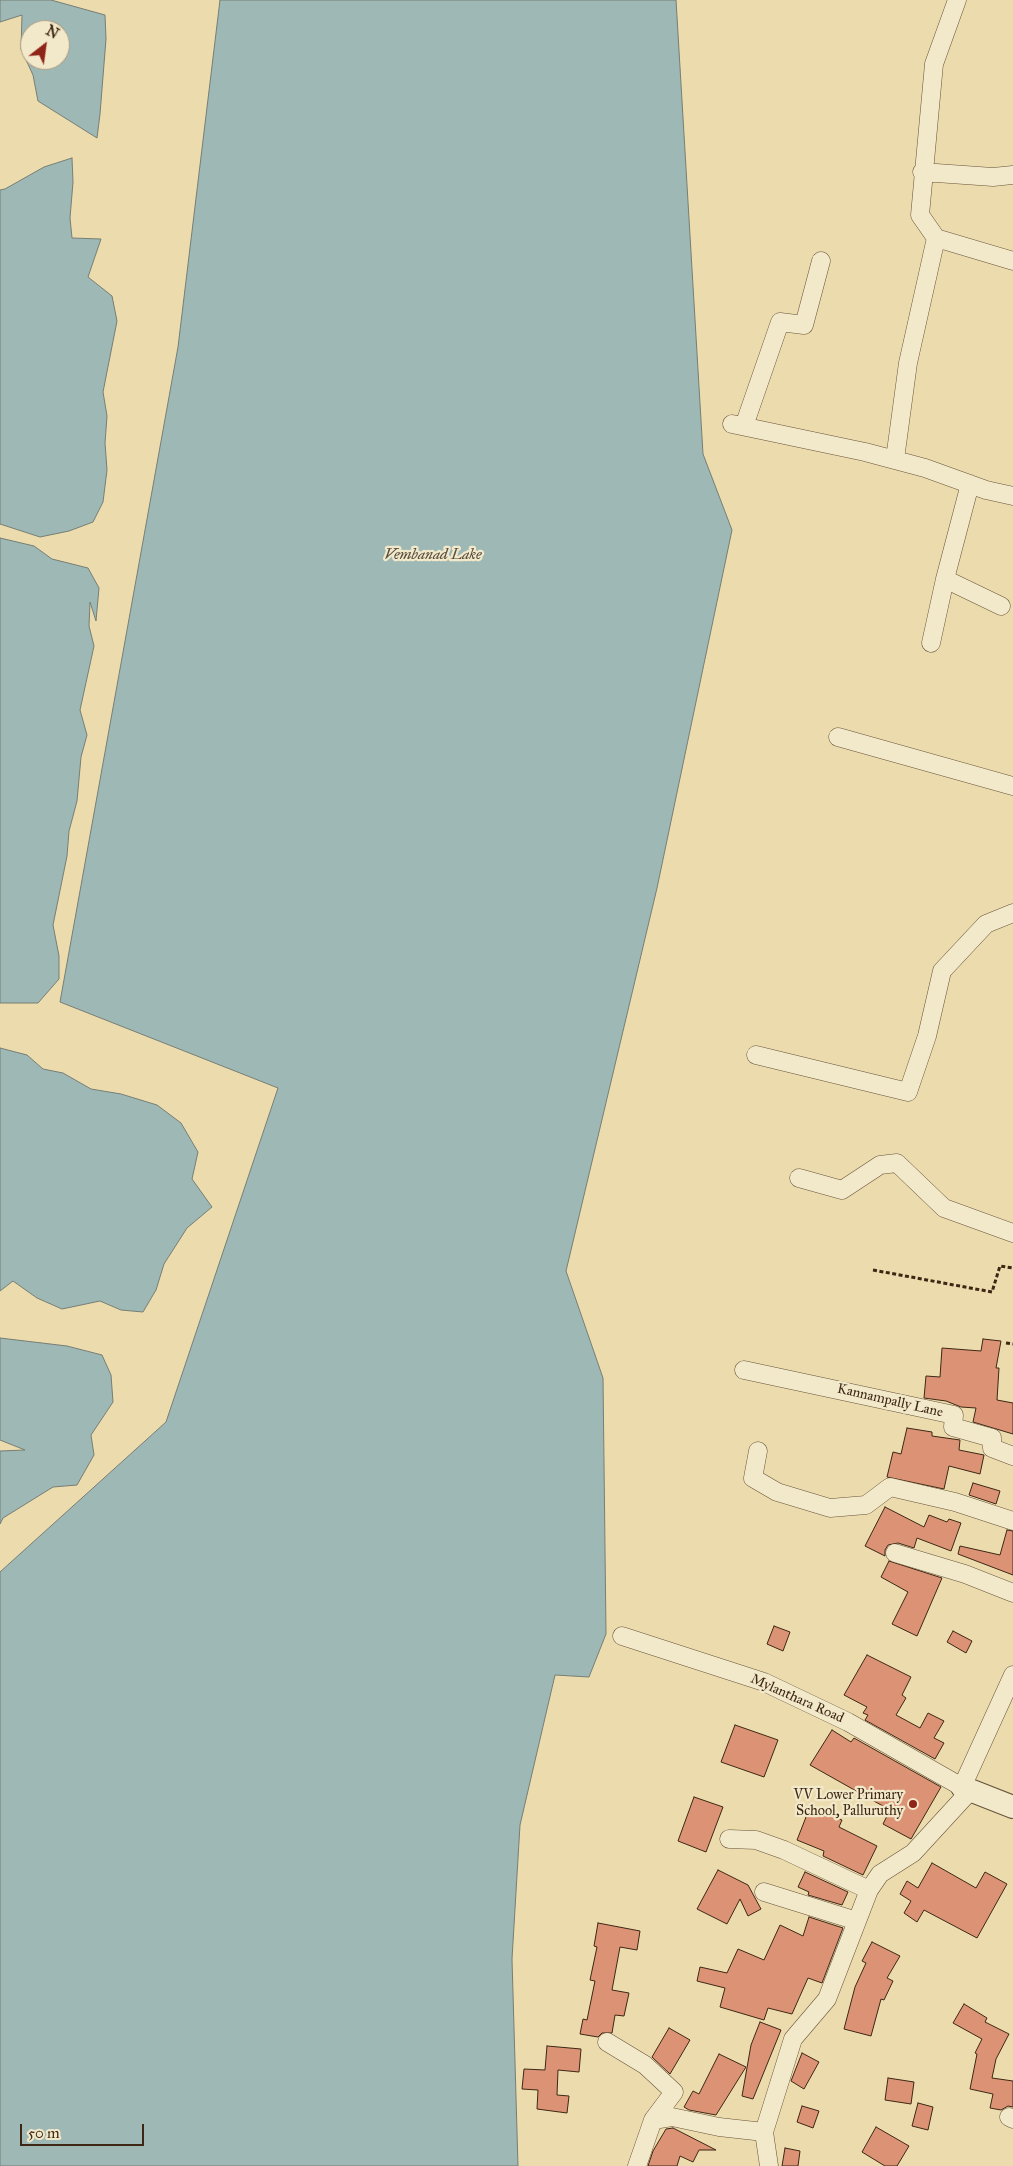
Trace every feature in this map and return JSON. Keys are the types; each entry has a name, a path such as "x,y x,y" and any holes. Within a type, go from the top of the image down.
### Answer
{"street":[{"path":"957,0 934,64 922,172 920,215 936,238 1013,261"},
{"path":"922,172 993,176 1013,175"},
{"path":"895,460 908,363 936,238"},
{"path":"821,261 804,324 780,322 738,425 806,438 895,460 1013,496"},
{"path":"932,643 945,579 970,484"},
{"path":"945,579 1001,606"},
{"path":"838,737 1013,786"},
{"path":"756,1055 908,1092 927,1036 942,971 986,924 1013,913"},
{"path":"800,1178 842,1190 880,1166 897,1162 944,1208 1013,1232"},
{"name":"Kannampally Lane","path":"744,1370 954,1416 953,1427 992,1438 992,1448 1013,1456"},
{"path":"758,1451 753,1478 777,1492 830,1508 866,1506 890,1487 955,1502 1013,1521"},
{"path":"895,1553 964,1574 1013,1594"},
{"name":"Mylanthara Road","path":"622,1636 764,1682 848,1722 966,1789"},
{"path":"769,2166 764,2132 793,2039 827,1999 869,1890 880,1874 913,1853 966,1789 1013,1675"},
{"path":"966,1789 1013,1807"},
{"path":"729,1839 756,1840 784,1850 869,1890"},
{"path":"764,1892 857,1921"},
{"path":"607,2042 645,2065 674,2092 653,2120 638,2166"},
{"path":"653,2120 672,2117 719,2128 764,2132"}],"path":[{"path":"873,1270 992,1292 1000,1266 1013,1268"},
{"path":"1006,1343 1013,1344"}],"water":[{"path":"0,0 51,0 105,15 106,39 97,138 38,101 31,70 70,70 70,20 22,20 22,15 0,22"},
{"name":"Vembanad Lake","path":"220,0 676,0 703,454 732,530 657,888 566,1271 603,1378 606,1634 589,1677 555,1675 520,1825 512,1959 518,2166 0,2166 0,1572 166,1422 278,1088 60,1002 178,347"},
{"path":"72,158 73,182 70,218 72,238 101,239 88,277 112,296 117,321 103,392 107,416 105,443 107,470 103,502 93,522 69,531 40,537 0,524 0,190 44,167"},
{"path":"0,538 34,546 52,559 88,568 99,588 96,621 90,602 89,626 94,646 80,710 87,735 81,757 77,801 69,831 67,856 53,925 59,956 59,979 38,1003 0,1003"},
{"path":"0,1048 27,1055 43,1069 63,1073 91,1089 121,1094 157,1105 181,1123 198,1152 192,1179 212,1207 187,1228 164,1264 156,1290 143,1312 121,1310 100,1301 62,1309 37,1298 13,1281 0,1291"},
{"path":"0,1338 67,1346 102,1355 111,1375 113,1402 91,1435 94,1455 77,1485 53,1487 3,1518 0,1524 0,1451 25,1450 0,1440"}],"building":[{"path":"983,1339 1001,1341 996,1368 999,1368 997,1400 1013,1403 1013,1434 973,1422 976,1408 961,1407 946,1401 924,1398 926,1376 940,1377 942,1348 981,1351"},
{"path":"907,1428 932,1432 932,1436 960,1440 959,1450 984,1455 980,1474 949,1466 944,1489 887,1477 893,1452 901,1454"},
{"path":"973,1483 1000,1491 996,1504 969,1495"},
{"path":"885,1507 924,1527 929,1515 947,1522 949,1519 961,1523 951,1551 917,1538 914,1548 898,1543 888,1545 885,1550 885,1556 865,1546"},
{"path":"1007,1530 1013,1531 1013,1575 958,1554 960,1546 1000,1555"},
{"path":"889,1561 942,1578 917,1636 892,1624 908,1592 881,1577"},
{"path":"774,1626 790,1632 783,1651 767,1644"},
{"path":"953,1631 972,1641 966,1653 947,1642"},
{"path":"867,1655 911,1677 902,1695 906,1698 896,1715 920,1728 928,1713 944,1721 934,1738 944,1743 935,1759 865,1720 868,1715 863,1713 867,1707 844,1695"},
{"path":"735,1725 778,1740 764,1777 721,1762"},
{"path":"832,1730 851,1742 854,1738 941,1787 911,1839 883,1824 890,1810 810,1765"},
{"path":"694,1797 723,1807 706,1852 678,1841"},
{"path":"810,1807 842,1820 839,1827 877,1846 863,1875 823,1856 824,1851 797,1840"},
{"path":"932,1863 976,1888 985,1872 1007,1884 977,1938 924,1910 917,1922 904,1913 911,1901 900,1894 907,1881 918,1888"},
{"path":"718,1870 748,1885 761,1909 748,1916 740,1899 727,1924 697,1909"},
{"path":"805,1872 848,1892 842,1905 808,1895 809,1892 798,1887"},
{"path":"809,1917 843,1928 822,1983 808,1978 792,2014 768,2008 764,2020 720,2007 725,1988 697,1981 700,1967 727,1973 738,1949 764,1960 780,1925 803,1936"},
{"path":"598,1923 640,1931 637,1950 620,1947 612,1990 629,1993 624,2016 615,2015 612,2033 602,2033 598,2037 580,2034 583,2019 587,2020 595,1981 590,1980 597,1947 594,1946"},
{"path":"872,1942 900,1956 887,1978 893,1981 884,2000 881,1999 871,2036 844,2029 855,1987 866,1963 862,1961"},
{"path":"964,2004 987,2018 985,2022 1009,2034 996,2059 992,2078 1013,2081 1013,2107 1008,2106 1001,2110 990,2108 993,2094 970,2089 977,2054 975,2053 982,2039 953,2023"},
{"path":"760,2022 781,2030 753,2099 742,2096 751,2045"},
{"path":"669,2028 690,2040 670,2074 652,2057"},
{"path":"547,2046 581,2049 579,2072 558,2070 557,2095 569,2096 567,2113 537,2109 538,2090 522,2089 524,2069 545,2070"},
{"path":"802,2053 819,2062 804,2089 791,2081"},
{"path":"719,2054 746,2067 716,2115 689,2110 684,2107 693,2091 699,2094"},
{"path":"888,2078 914,2082 911,2104 885,2100"},
{"path":"918,2103 933,2107 928,2130 912,2126"},
{"path":"802,2106 819,2111 813,2128 797,2122"},
{"path":"876,2127 909,2146 897,2166 885,2166 862,2152"},
{"path":"673,2128 716,2150 699,2150 693,2162 680,2156 677,2166 648,2166 653,2151 666,2129"},
{"path":"785,2148 800,2151 798,2166 782,2166"}],"place":[{"name":"VV Lower Primary School, Palluruthy","path":"913,1804"}]}
